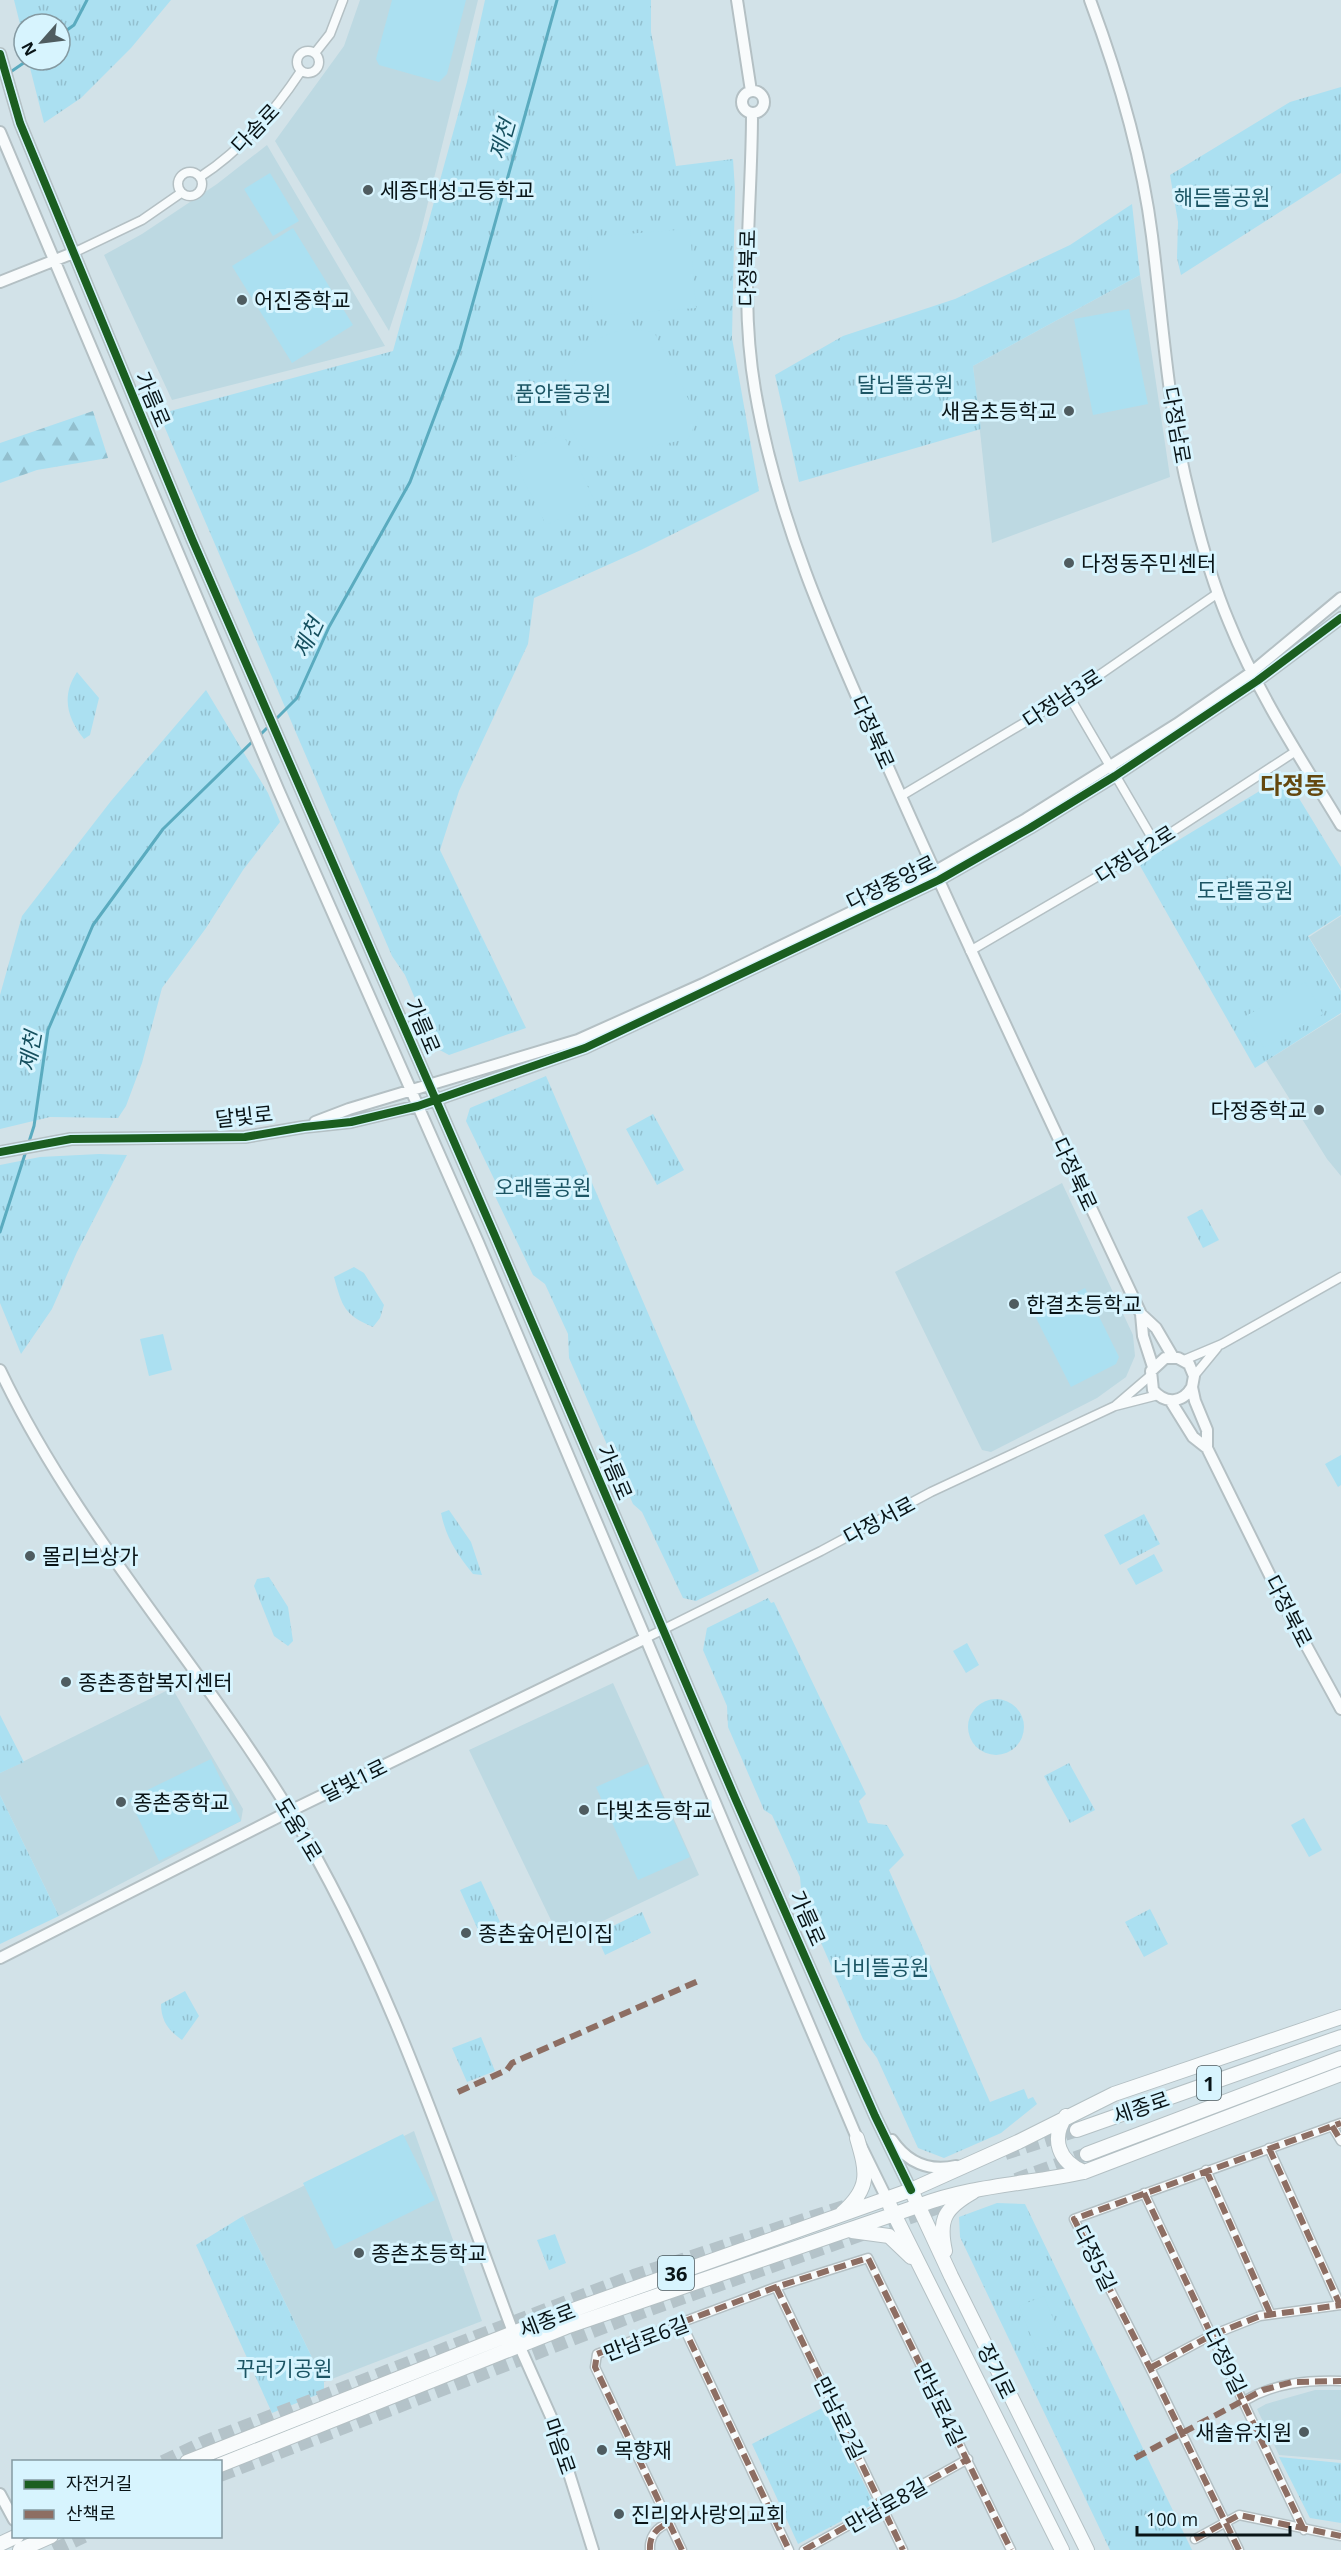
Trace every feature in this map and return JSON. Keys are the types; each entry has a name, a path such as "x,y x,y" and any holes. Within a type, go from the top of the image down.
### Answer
{"main road":[{"name":"세종로","path":"192,2460 911,2190 1018,2142 1066,2116 1125,2090 1341,2017"},
{"name":"세종로","path":"1077,2130 1341,2037"},
{"name":"세종로","path":"1087,2154 1341,2058"},
{"name":"세종로","path":"222,2464 516,2339 918,2206 978,2189 1084,2172 1341,2074"},
{"path":"1066,2116 1059,2126 1057,2145 1062,2158 1084,2172"},
{"path":"840,2216 865,2186 866,2174 857,2138"},
{"path":"951,2277 941,2233 944,2217 952,2206 978,2189"},
{"name":"장기로","path":"911,2190 951,2277 1087,2550"},
{"name":"장기로","path":"886,2199 930,2282 1062,2550"},
{"name":"36","path":"844,2231 889,2236 913,2258 930,2282"},
{"path":"25,2546 46,2538"}],"street":[{"name":"다솜로","path":"315,53 330,34 343,0"},
{"path":"737,0 751,91"},
{"name":"다정남로","path":"1090,0 1117,83 1143,180 1175,423 1190,496 1218,593 1255,676 1296,751 1341,825"},
{"name":"다솜로","path":"308,51 315,53 320,63 317,69 308,74 301,71 297,61 300,54 308,51"},
{"name":"가름로","path":"0,54 20,123 192,539 258,686 875,2116 911,2190"},
{"name":"다솜로","path":"200,177 218,165 249,137 281,101 301,71"},
{"path":"751,91 762,95 765,102 760,112 752,114 742,105 743,98 751,91"},
{"name":"다정북로","path":"752,114 752,161 746,248 746,321 754,387 768,458 782,508 817,606 936,876 1141,1314"},
{"name":"가름로","path":"0,133 243,708 412,1090 857,2138 886,2199"},
{"name":"다솜로","path":"190,171 200,177 202,185 199,192 188,196 181,193 177,181 182,174 190,171"},
{"name":"다솜로","path":"73,253 142,220 181,193"},
{"path":"0,282 73,253"},
{"name":"다정남3로","path":"901,796 1069,696 1218,593"},
{"name":"다정중앙로","path":"1255,676 1341,598"},
{"name":"다정중앙로","path":"418,1106 585,1048 936,876 1113,771 1341,618"},
{"path":"1069,696 1155,843"},
{"name":"다정남2로","path":"970,951 1155,843 1296,751"},
{"name":"다정중앙로","path":"304,1127 349,1109 578,1040 936,876"},
{"name":"달빛로","path":"0,1152 71,1139 245,1137 351,1122 418,1106"},
{"path":"1115,1406 1165,1358 1173,1357 1184,1360 1222,1344 1341,1277"},
{"path":"1141,1314 1156,1328 1173,1357"},
{"path":"1141,1314 1143,1336 1152,1371 1153,1389 1158,1395 1170,1400 1183,1398 1192,1388"},
{"path":"1207,1448 1207,1430 1192,1388 1194,1376 1205,1360 1222,1344"},
{"path":"1184,1360 1194,1376"},
{"name":"도움1로","path":"0,1370 60,1480 90,1528 213,1696 290,1811 345,1907 407,2051 516,2339"},
{"path":"1115,1406 1158,1395"},
{"path":"1170,1400 1193,1437 1207,1448"},
{"name":"다정서로","path":"646,1638 822,1551 931,1492 1115,1406"},
{"name":"다정북로","path":"1207,1448 1300,1635 1341,1709"},
{"name":"달빛1로","path":"0,1958 290,1811 646,1638"},
{"path":"875,2116 897,2147 921,2166 945,2168 971,2162"},
{"path":"1337,2124 1341,2141"},
{"name":"다정5길","path":"1239,2550 1074,2218 1337,2124"},
{"path":"1150,2368 1212,2335 1270,2313 1341,2305 1269,2148"},
{"path":"1206,2170 1270,2313"},
{"name":"다정9길","path":"1144,2193 1304,2530"},
{"name":"만남로6길","path":"682,2550 594,2360 597,2354 776,2287 868,2258"},
{"name":"만남로4길","path":"868,2258 1011,2550"},
{"name":"만남로2길","path":"776,2287 903,2550"},
{"path":"682,2324 789,2550"},
{"name":"마음로","path":"516,2339 552,2419 593,2550"},
{"path":"1244,2401 1263,2390 1292,2382 1341,2381"},
{"name":"만남로8길","path":"804,2550 968,2459"},
{"path":"0,2494 12,2516"},
{"path":"1195,2539 1239,2516 1341,2536"},
{"path":"650,2550 649,2541 658,2527 669,2523"}],"shaded area":[{"name":"세종대성고등학교","path":"360,0 478,0 419,239 389,331 275,141 344,46"},
{"name":"어진중학교","path":"267,145 385,346 172,400 104,255 142,234 217,184"},
{"name":"새움초등학교","path":"1140,275 1170,477 992,543 973,366"},
{"path":"1341,916 1341,989 1309,937"},
{"name":"다정중학교","path":"1341,1014 1341,1176 1327,1159 1266,1061"},
{"name":"한결초등학교","path":"1062,1183 1133,1335 1135,1356 1126,1377 1097,1398 991,1452 982,1450 895,1272"},
{"name":"다빛초등학교","path":"613,1683 699,1875 561,1941 469,1750"},
{"name":"종촌중학교","path":"172,1688 243,1809 241,1821 59,1916 0,1795 0,1773"},
{"name":"종촌초등학교","path":"414,2131 482,2321 324,2382 243,2216"},
{"name":"새솔유치원","path":"1315,2390 1341,2390 1341,2460 1279,2455 1257,2409 1266,2404"}],"green space":[{"path":"14,0 171,0 131,48 81,98 44,123 31,72 72,72 72,12 17,12"},
{"path":"392,0 466,0 447,74 439,82 379,65 376,59"},
{"name":"품안뜰공원","path":"485,0 651,0 651,32 676,166 733,159 735,190 732,338 759,491 641,550 534,598 528,644 459,791 440,850 526,1028 449,1055 436,1048 405,975 392,956 159,414 393,351 467,82"},
{"name":"해든뜰공원","path":"1341,87 1341,173 1181,275 1177,258 1178,222 1170,175 1290,102"},
{"path":"270,173 299,221 273,236 244,189"},
{"name":"달님뜰공원","path":"1132,204 1140,275 973,366 981,429 799,482 775,375 843,336 955,299 1070,245"},
{"path":"293,228 353,325 292,363 232,266"},
{"path":"690,229 696,308 593,316 587,237"},
{"path":"1129,309 1148,404 1093,415 1074,319"},
{"path":"626,329 654,332 698,418 688,439 593,458 578,440 569,421 565,401 567,382 574,364 586,348 603,336"},
{"path":"93,411 108,458 37,470 0,483 0,443"},
{"path":"563,434 595,502 546,525 513,458"},
{"path":"77,672 99,698 90,735 84,739 73,723 68,707 69,690"},
{"path":"206,690 268,793 280,822 243,870 206,928 162,988 142,1063 126,1106 118,1118 50,1117 0,1129 0,995 22,916 111,801"},
{"name":"도란뜰공원","path":"1276,781 1289,782 1341,867 1341,915 1308,936 1341,991 1341,1013 1255,1068 1139,864"},
{"path":"1305,982 1323,1014 1264,1048 1246,1016"},
{"name":"오래뜰공원","path":"546,1076 759,1571 696,1601 683,1598 642,1512 633,1504 569,1358 568,1334 545,1284 533,1275 495,1196 496,1183 466,1121 470,1108"},
{"path":"653,1114 684,1170 657,1185 626,1129"},
{"path":"127,1155 77,1252 52,1309 21,1354 0,1303 0,1165 40,1157"},
{"path":"1202,1209 1219,1240 1203,1248 1187,1217"},
{"path":"354,1267 364,1273 384,1305 380,1318 373,1327 350,1314 339,1295 334,1277"},
{"path":"1085,1288 1119,1357 1116,1364 1071,1387 1034,1314"},
{"path":"163,1334 172,1370 149,1376 140,1339"},
{"path":"1341,1455 1341,1485 1338,1487 1325,1464"},
{"path":"449,1510 471,1542 482,1575 473,1574 449,1538 441,1513"},
{"path":"1144,1514 1160,1544 1120,1565 1104,1535"},
{"path":"1154,1554 1163,1571 1136,1585 1127,1569"},
{"path":"269,1577 288,1607 293,1641 288,1646 274,1636 254,1586 257,1579"},
{"name":"너비뜰공원","path":"768,1598 771,1603 774,1602 866,1794 859,1801 868,1823 887,1825 904,1855 889,1870 990,2102 1024,2089 1028,2099 1033,2097 1037,2104 1001,2133 944,2158 918,2148 877,2058 863,2039 802,1899 800,1877 772,1815 764,1810 728,1727 727,1706 703,1650 707,1628"},
{"path":"967,1643 979,1665 966,1673 953,1651"},
{"path":"996,1699 1011,1704 1019,1712 1024,1727 1019,1742 1011,1750 996,1755 981,1750 973,1742 968,1727 973,1712 981,1704"},
{"path":"0,1715 24,1762 0,1773"},
{"path":"211,1759 241,1821 159,1861 129,1799"},
{"path":"1069,1763 1095,1810 1070,1823 1044,1776"},
{"path":"648,1764 690,1857 638,1880 596,1787"},
{"path":"0,1795 59,1916 0,1944"},
{"path":"1304,1818 1322,1850 1309,1857 1291,1825"},
{"path":"481,1881 500,1922 479,1932 460,1890"},
{"path":"1150,1909 1168,1944 1144,1957 1125,1922"},
{"path":"642,1912 651,1933 605,1955 596,1934"},
{"path":"185,1991 199,2016 182,2040 167,2025 162,2016 161,2004"},
{"path":"481,2037 495,2071 467,2082 452,2048"},
{"path":"403,2134 435,2200 335,2249 303,2183"},
{"path":"997,2203 1025,2204 1192,2550 1110,2550 960,2237 959,2217"},
{"name":"꾸러기공원","path":"243,2216 324,2382 324,2392 272,2413 196,2245"},
{"path":"555,2234 566,2263 549,2270 537,2240"},
{"path":"1044,2296 1062,2341 1037,2351 1019,2306"},
{"path":"826,2406 874,2504 798,2544 752,2444"},
{"path":"1279,2457 1341,2463 1341,2523 1310,2518"}],"waterway":[{"path":"72,26 87,0"},
{"name":"제천","path":"274,721 297,698 329,627 410,482 460,349 557,0"},
{"name":"제천","path":"259,736 269,726"},
{"name":"제천","path":"28,1145 34,1126 48,1030 93,925 163,829 254,740"},
{"name":"제천","path":"0,1232 26,1151"}],"tunnel":[{"path":"1005,2153 1077,2130"},
{"path":"1016,2180 1087,2154"},
{"path":"222,2474 647,2310 961,2199"},
{"path":"167,2460 205,2442 634,2276 853,2204"},
{"path":"54,2550 80,2538"}],"marked path":[{"path":"458,2092 507,2070 512,2063 698,1981"},
{"path":"1239,2550 1074,2219 1341,2123"},
{"path":"1332,2126 1341,2141"},
{"path":"1269,2148 1340,2305"},
{"path":"1206,2170 1270,2313"},
{"path":"1144,2193 1304,2530"},
{"path":"682,2550 595,2367 597,2354 776,2287 868,2258 1011,2550"},
{"path":"776,2287 903,2550"},
{"path":"1150,2368 1212,2335 1260,2316 1341,2305"},
{"path":"682,2324 789,2550"},
{"path":"1135,2458 1263,2390 1292,2382 1341,2381"},
{"path":"804,2550 968,2459"},
{"path":"1195,2539 1239,2515 1341,2536"},
{"path":"650,2550 651,2540 655,2533 669,2523"}],"cycle path":[{"path":"0,54 20,123 192,539 495,1236 735,1798 875,2116 911,2190"},
{"path":"0,1152 71,1139 245,1137 351,1122 418,1106 585,1048 939,880 1115,776 1257,681 1341,618"}],"place":[{"name":"세종대성고등학교","path":"368,190"},
{"name":"어진중학교","path":"242,300"},
{"name":"새움초등학교","path":"1069,411"},
{"name":"다정동주민센터","path":"1069,563"},
{"name":"다정중학교","path":"1319,1110"},
{"name":"한결초등학교","path":"1014,1304"},
{"name":"몰리브상가","path":"30,1556"},
{"name":"종촌종합복지센터","path":"66,1682"},
{"name":"종촌중학교","path":"121,1802"},
{"name":"다빛초등학교","path":"584,1810"},
{"name":"종촌숲어린이집","path":"466,1933"},
{"name":"종촌초등학교","path":"359,2253"},
{"name":"새솔유치원","path":"1304,2432"},
{"name":"목향재","path":"602,2450"},
{"name":"진리와사랑의교회","path":"619,2514"}],"district":[{"name":"다정동","path":"1293,784"}]}
